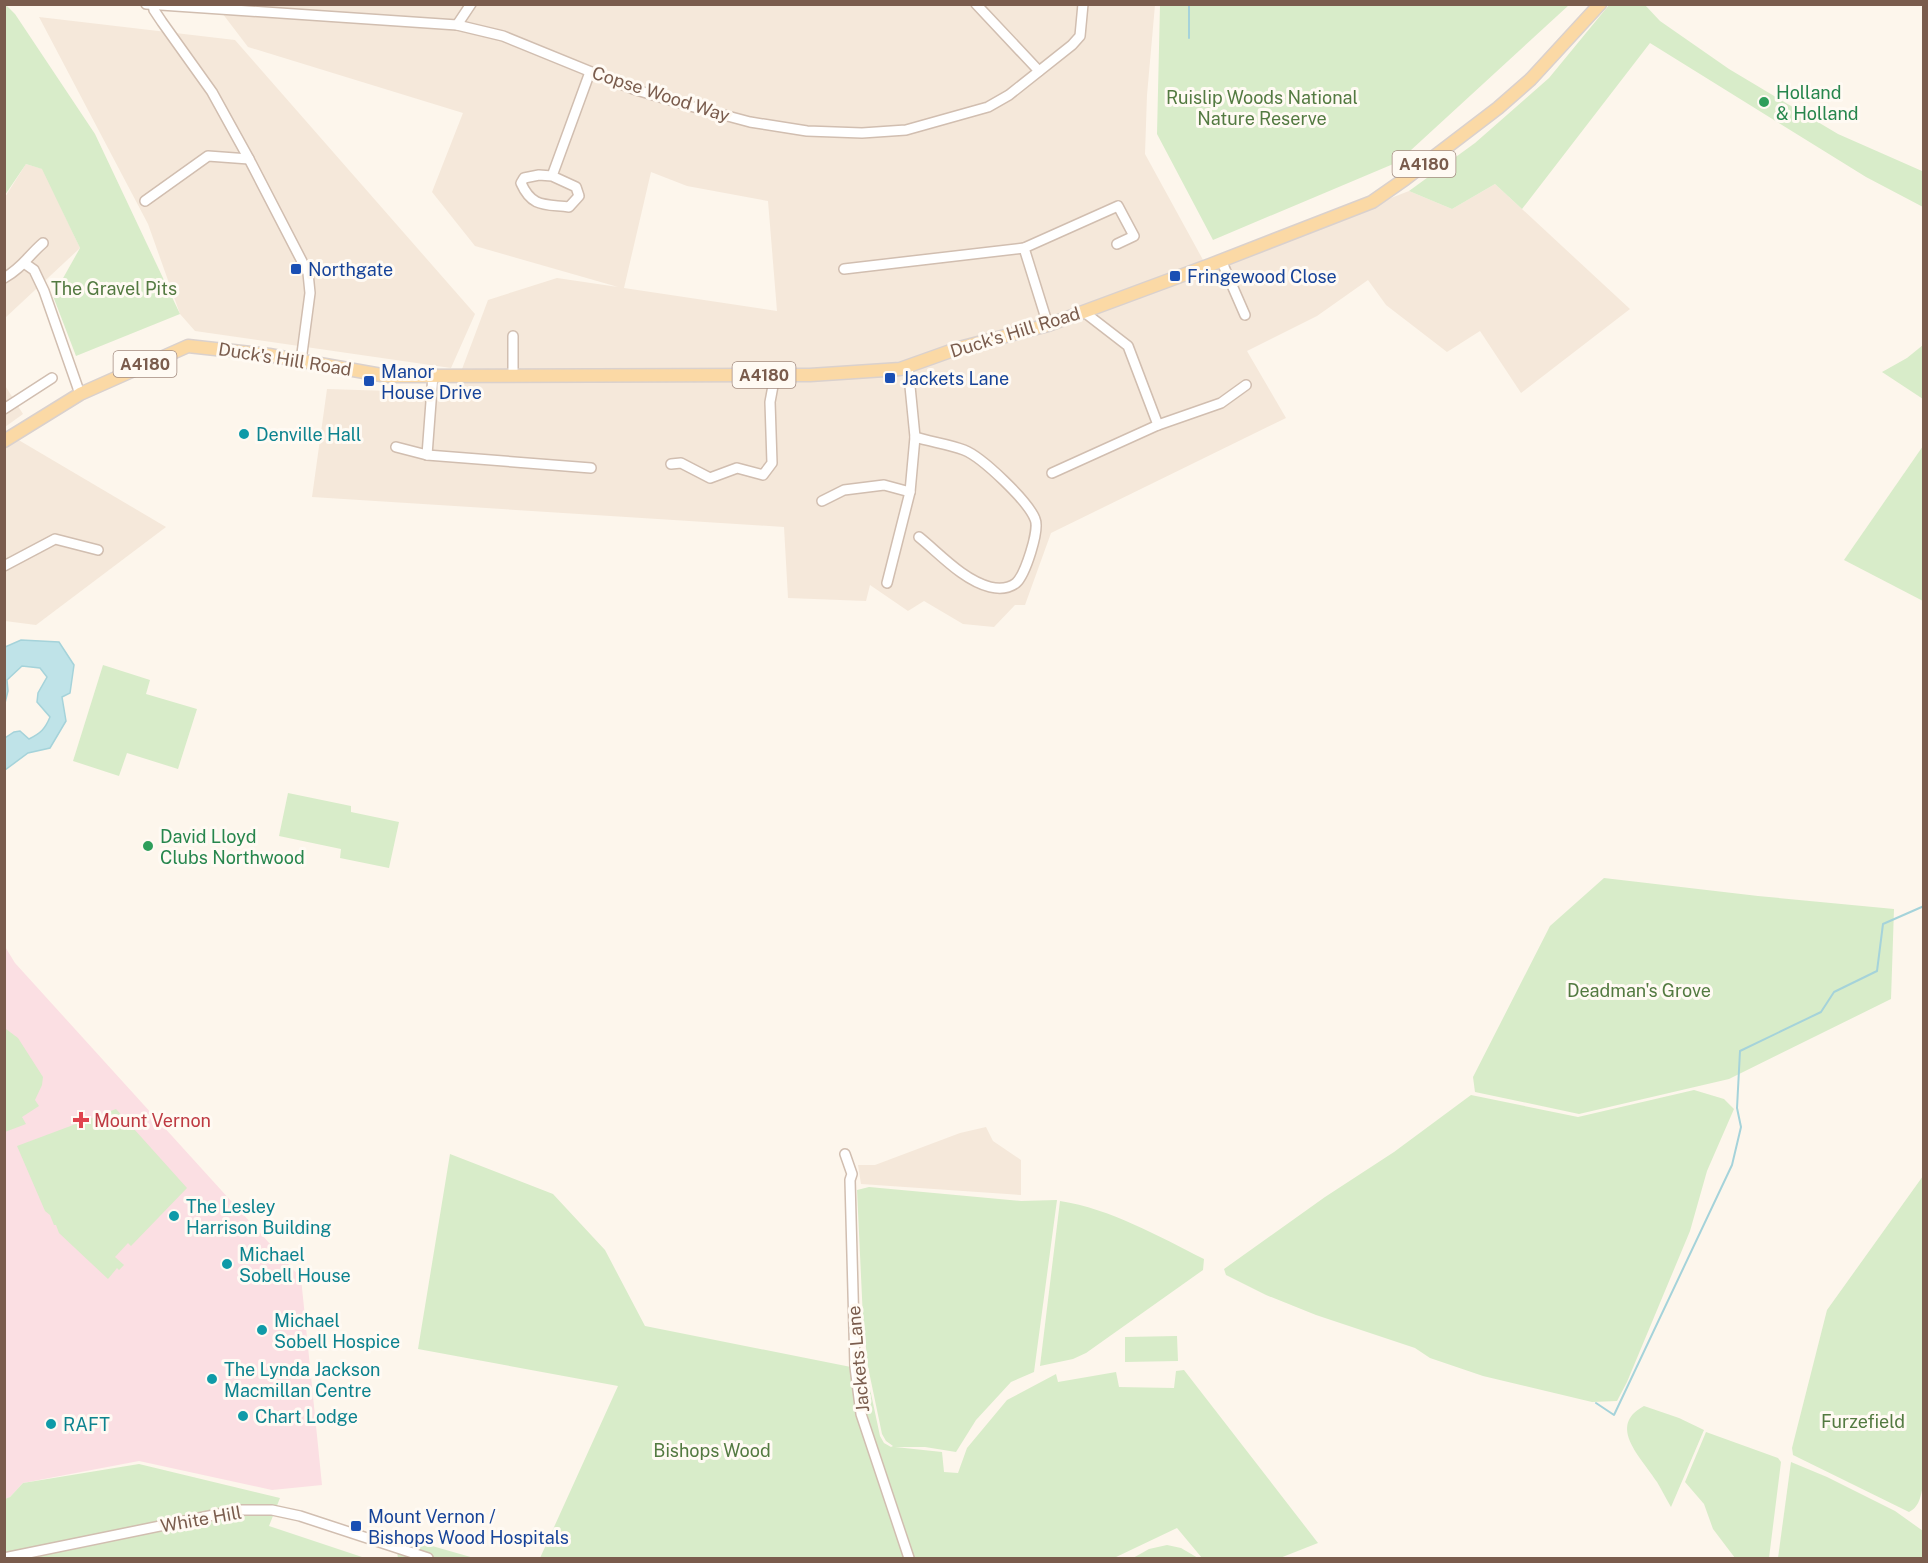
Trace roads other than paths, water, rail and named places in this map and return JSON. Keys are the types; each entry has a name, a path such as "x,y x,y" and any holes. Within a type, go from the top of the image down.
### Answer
{"main road":[{"name":"Duck's Hill Road","path":"4,441 80,394 188,346 301,361 387,376 810,375 900,369 959,348 1048,325 1372,202 1523,87 1600,4"}],"street":[{"path":"457,25 471,4"},
{"path":"976,4 1039,71"},
{"name":"Copse Wood Way","path":"151,5 457,25 502,36 633,89 750,122 807,131 862,133 906,130 988,107 1009,95 1072,45 1080,36 1083,4"},
{"path":"151,5 212,92 308,273 310,293 301,361"},
{"path":"552,176 590,72"},
{"path":"145,201 208,156 249,159"},
{"path":"552,176 576,187 579,196 569,207 545,206 536,203 526,194 521,183 524,177 552,176"},
{"path":"844,270 1024,248 1118,206 1134,236 1118,244"},
{"path":"4,278 19,269 43,243"},
{"path":"1024,248 1048,325"},
{"path":"1221,260 1245,315"},
{"path":"24,264 34,270 44,291 80,394"},
{"path":"1084,312 1128,346 1158,425"},
{"path":"513,336 513,375"},
{"path":"886,583 910,492 915,437 908,366"},
{"path":"427,456 433,375"},
{"path":"671,464 681,463 710,478 737,468 763,475 772,463 770,402 775,375"},
{"path":"4,409 52,378"},
{"path":"1052,473 1158,425 1221,403 1246,385"},
{"path":"915,437 964,450 986,464 1025,503 1037,526 1022,576 1008,587 987,586 964,574 919,537"},
{"path":"396,447 427,456 591,468"},
{"path":"822,501 844,490 884,485 910,492"},
{"path":"4,566 55,539 98,550"},
{"name":"Jackets Lane","path":"845,1154 852,1174 850,1180 855,1366 861,1414 909,1558"},
{"name":"White Hill","path":"4,1558 238,1510 272,1510 300,1516 428,1558"}],"water":[{"path":"21,640 59,642 74,665 70,693 62,697 66,721 50,748 28,753 5,770 5,738 20,731 29,739 42,730 50,717 37,702 38,693 47,677 40,668 22,666 7,680 8,691 5,703 5,647"}],"waterway":[{"path":"1189,4 1189,38"},
{"path":"1596,1403 1614,1415 1732,1165 1741,1127 1737,1108 1740,1051 1821,1012 1834,992 1877,971 1883,924 1924,906"}],"place":[{"name":"Holland & Holland","path":"1764,102"},
{"name":"Northgate","path":"296,269"},
{"name":"Fringewood Close","path":"1175,276"},
{"name":"Jackets Lane","path":"890,378"},
{"name":"Manor House Drive","path":"369,381"},
{"name":"Denville Hall","path":"244,434"},
{"name":"David Lloyd Clubs Northwood","path":"148,846"},
{"name":"Mount Vernon","path":"81,1120"},
{"name":"The Lesley Harrison Building","path":"174,1216"},
{"name":"Michael Sobell House","path":"227,1264"},
{"name":"Michael Sobell Hospice","path":"262,1330"},
{"name":"The Lynda Jackson Macmillan Centre","path":"212,1379"},
{"name":"Chart Lodge","path":"243,1416"},
{"name":"RAFT","path":"51,1424"},
{"name":"Mount Vernon / Bishops Wood Hospitals","path":"356,1526"}],"park label":[{"name":"Ruislip Woods National Nature Reserve","path":"1262,107"},
{"name":"The Gravel Pits","path":"114,288"},
{"name":"Deadman's Grove","path":"1639,990"},
{"name":"Furzefield","path":"1863,1421"},
{"name":"Bishops Wood","path":"712,1450"}]}
